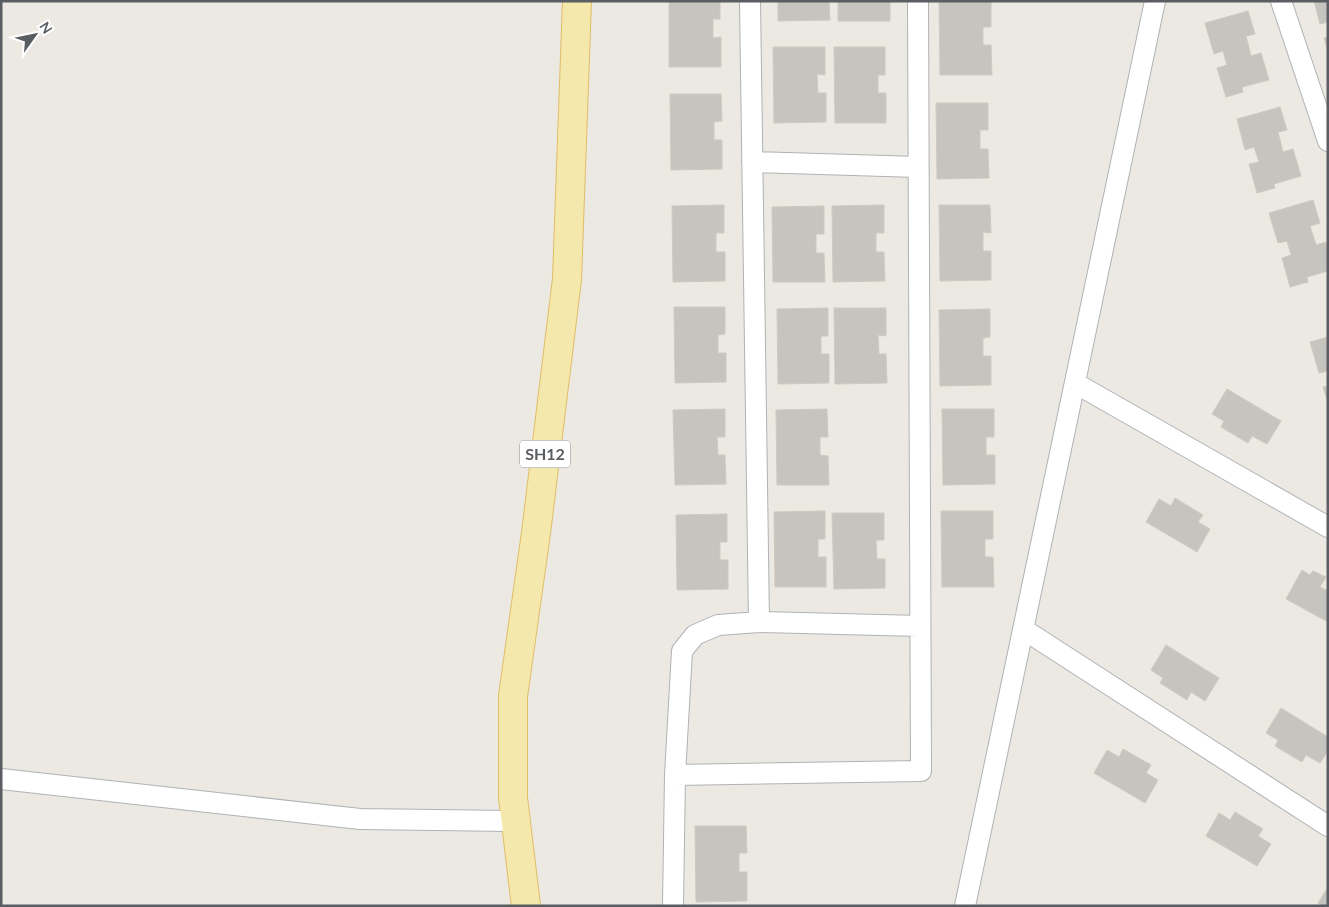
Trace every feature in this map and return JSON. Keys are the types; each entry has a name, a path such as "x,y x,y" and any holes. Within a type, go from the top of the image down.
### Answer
{"main road":[{"name":"SH12","path":"526,906 513,798 513,696 536,533 567,279 577,1"}],"street":[{"path":"750,1 759,622"},
{"path":"675,775 921,771 918,1"},
{"path":"965,906 1155,1"},
{"path":"1281,1 1328,142"},
{"path":"752,162 918,167"},
{"path":"1075,383 1328,527"},
{"path":"673,906 675,775 682,652 695,635 718,625 759,622 920,626"},
{"path":"1023,629 1328,826"},
{"path":"1,779 360,819 516,821"}],"building":[{"path":"669,1 720,1 720,19 713,19 713,38 721,37 721,67 669,67"},
{"path":"778,1 829,1 830,20 778,21"},
{"path":"838,1 890,1 890,21 838,21"},
{"path":"939,1 991,1 991,27 983,27 983,45 991,45 992,75 940,75"},
{"path":"1314,1 1328,1 1328,22 1320,24"},
{"path":"1248,11 1255,34 1246,36 1251,56 1261,53 1269,80 1242,87 1243,92 1226,97 1217,68 1227,65 1223,51 1214,54 1205,23"},
{"path":"1328,37 1328,52 1324,38"},
{"path":"773,47 825,47 825,75 817,74 818,93 826,93 826,122 774,123"},
{"path":"834,47 885,47 885,75 878,75 878,93 886,93 886,123 835,123"},
{"path":"670,94 721,94 722,121 714,122 714,140 722,140 722,169 671,170"},
{"path":"936,103 988,103 988,130 980,130 980,149 988,149 989,178 937,179"},
{"path":"1280,107 1287,130 1278,132 1283,152 1293,149 1301,176 1274,184 1275,188 1257,193 1249,164 1259,162 1254,147 1245,150 1237,119"},
{"path":"1313,200 1320,223 1310,226 1316,245 1326,242 1328,248 1328,271 1307,277 1308,282 1290,287 1282,258 1291,255 1287,241 1278,243 1269,213"},
{"path":"724,205 724,233 716,233 716,252 725,252 725,281 673,282 672,206"},
{"path":"884,205 884,233 876,233 876,252 884,252 885,281 833,282 832,206"},
{"path":"939,205 990,205 991,233 983,232 983,251 991,251 991,280 940,281"},
{"path":"824,206 824,234 816,234 816,253 824,253 825,282 773,282 772,207"},
{"path":"674,307 725,307 725,334 718,335 718,353 726,353 726,382 675,383"},
{"path":"828,308 828,336 821,336 821,354 829,354 829,383 778,384 777,309"},
{"path":"834,308 886,308 886,336 878,335 879,354 886,354 887,383 835,384"},
{"path":"990,309 990,337 983,338 983,356 991,356 991,385 940,386 939,310"},
{"path":"1328,337 1328,371 1319,373 1310,342"},
{"path":"1328,386 1328,403 1323,387"},
{"path":"1227,389 1281,421 1267,444 1252,436 1248,443 1221,427 1224,421 1212,414"},
{"path":"725,409 725,437 717,437 718,455 725,455 726,484 675,485 673,410"},
{"path":"827,409 828,437 820,437 820,455 828,456 829,485 777,485 776,410"},
{"path":"942,409 994,409 994,437 986,437 986,455 995,455 995,484 943,485"},
{"path":"1175,498 1203,515 1198,522 1210,529 1197,552 1146,522 1159,499 1171,506"},
{"path":"825,511 825,539 818,539 818,557 826,557 826,587 775,587 774,512"},
{"path":"941,511 993,511 993,539 985,539 985,557 993,557 994,587 942,587"},
{"path":"832,513 884,513 884,540 876,540 877,559 885,559 885,588 834,589"},
{"path":"727,514 727,542 720,542 720,560 728,560 728,589 677,590 676,515"},
{"path":"1302,570 1310,575 1313,571 1326,577 1320,587 1328,591 1328,622 1286,599"},
{"path":"1166,645 1219,678 1205,701 1191,692 1187,700 1160,683 1163,678 1151,670"},
{"path":"1281,708 1328,737 1328,751 1320,763 1306,755 1302,762 1275,746 1278,740 1266,733"},
{"path":"1123,749 1151,765 1146,773 1158,780 1145,803 1094,773 1107,750 1119,757"},
{"path":"1235,812 1263,829 1258,836 1271,844 1257,866 1206,836 1219,813 1230,820"},
{"path":"695,826 746,826 747,853 739,853 739,872 747,872 747,901 696,902"},
{"path":"1328,887 1328,906 1322,906 1318,903"}]}
